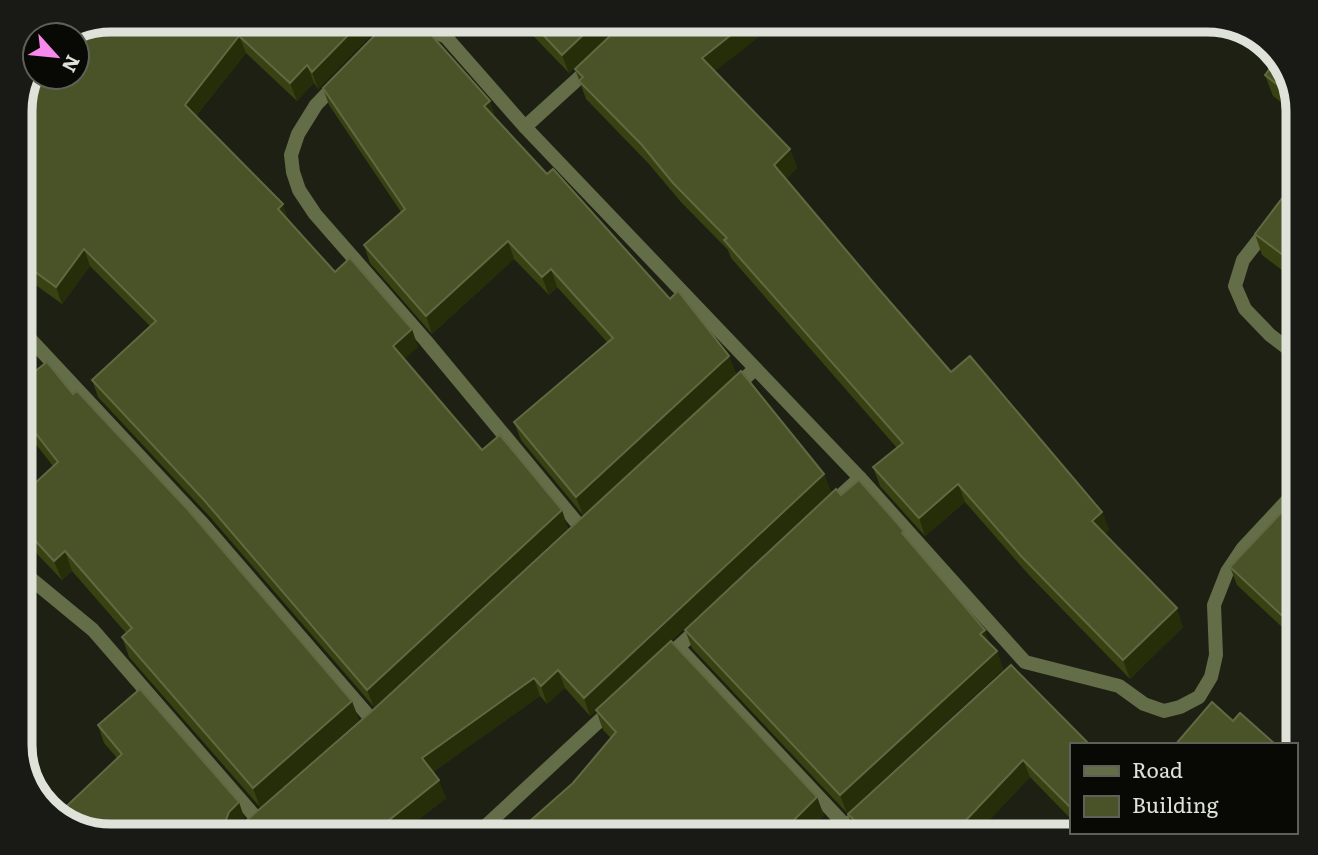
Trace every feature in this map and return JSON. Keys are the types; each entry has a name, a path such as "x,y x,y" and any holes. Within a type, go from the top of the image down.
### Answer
{"street":[{"path":"388,35 392,32"},
{"path":"435,32 446,37 525,127 860,478 1020,666 1119,686 1144,704 1164,711 1180,707 1199,697 1211,677 1216,655 1214,604 1227,572 1243,548 1286,502"},
{"path":"525,127 606,53"},
{"path":"347,72 316,105 298,134 290,155 299,190 315,214 426,341 582,529"},
{"path":"1276,218 1243,260 1235,286 1245,309 1286,347"},
{"path":"32,341 203,524 373,721"},
{"path":"724,397 755,369"},
{"path":"830,506 860,478"},
{"path":"32,580 93,630 259,820"},
{"path":"658,666 708,619"},
{"path":"678,647 835,824"},
{"path":"488,824 628,694"},
{"path":"849,824 876,799"}],"building":[{"path":"351,32 312,72 307,65 290,83 239,36 185,105 283,204 278,209 335,272 350,258 412,329 393,346 482,450 500,435 562,510 367,690 204,500 92,380 156,321 84,249 56,287 32,269 34,91 91,91 91,34 95,33"},
{"path":"378,32 429,32 490,101 484,106 547,174 553,169 670,299 678,291 729,356 576,497 514,422 613,338 551,269 542,277 508,241 426,316 364,245 405,209 323,88"},
{"path":"540,32 586,32 562,55"},
{"path":"614,32 735,32 702,58 790,149 774,165 951,372 970,356 1102,512 1092,521 1177,608 1123,660 1022,557 958,484 919,518 873,467 903,443 724,240 727,238 579,81 583,77 575,69"},
{"path":"1272,66 1283,89 1265,75"},
{"path":"1286,193 1286,257 1255,234"},
{"path":"47,362 73,394 77,391 189,511 352,701 253,788 122,637 132,628 65,551 54,561 32,537 32,486 58,462 32,429 32,374"},
{"path":"741,371 824,474 584,698 558,670 541,686 534,678 422,758 439,780 384,824 243,824 373,710"},
{"path":"859,480 985,630 980,634 997,651 840,795 685,630 836,489 841,495"},
{"path":"1286,508 1286,619 1230,567"},
{"path":"671,641 817,797 790,824 527,824 573,783 616,732 596,710"},
{"path":"1011,665 1088,743 1070,743 1070,807 1023,760 962,824 858,824 848,814"},
{"path":"140,689 239,802 229,812 226,820 228,824 111,824 90,821 65,808 122,754 98,725"},
{"path":"1212,702 1233,721 1240,713 1274,743 1177,743"}]}
